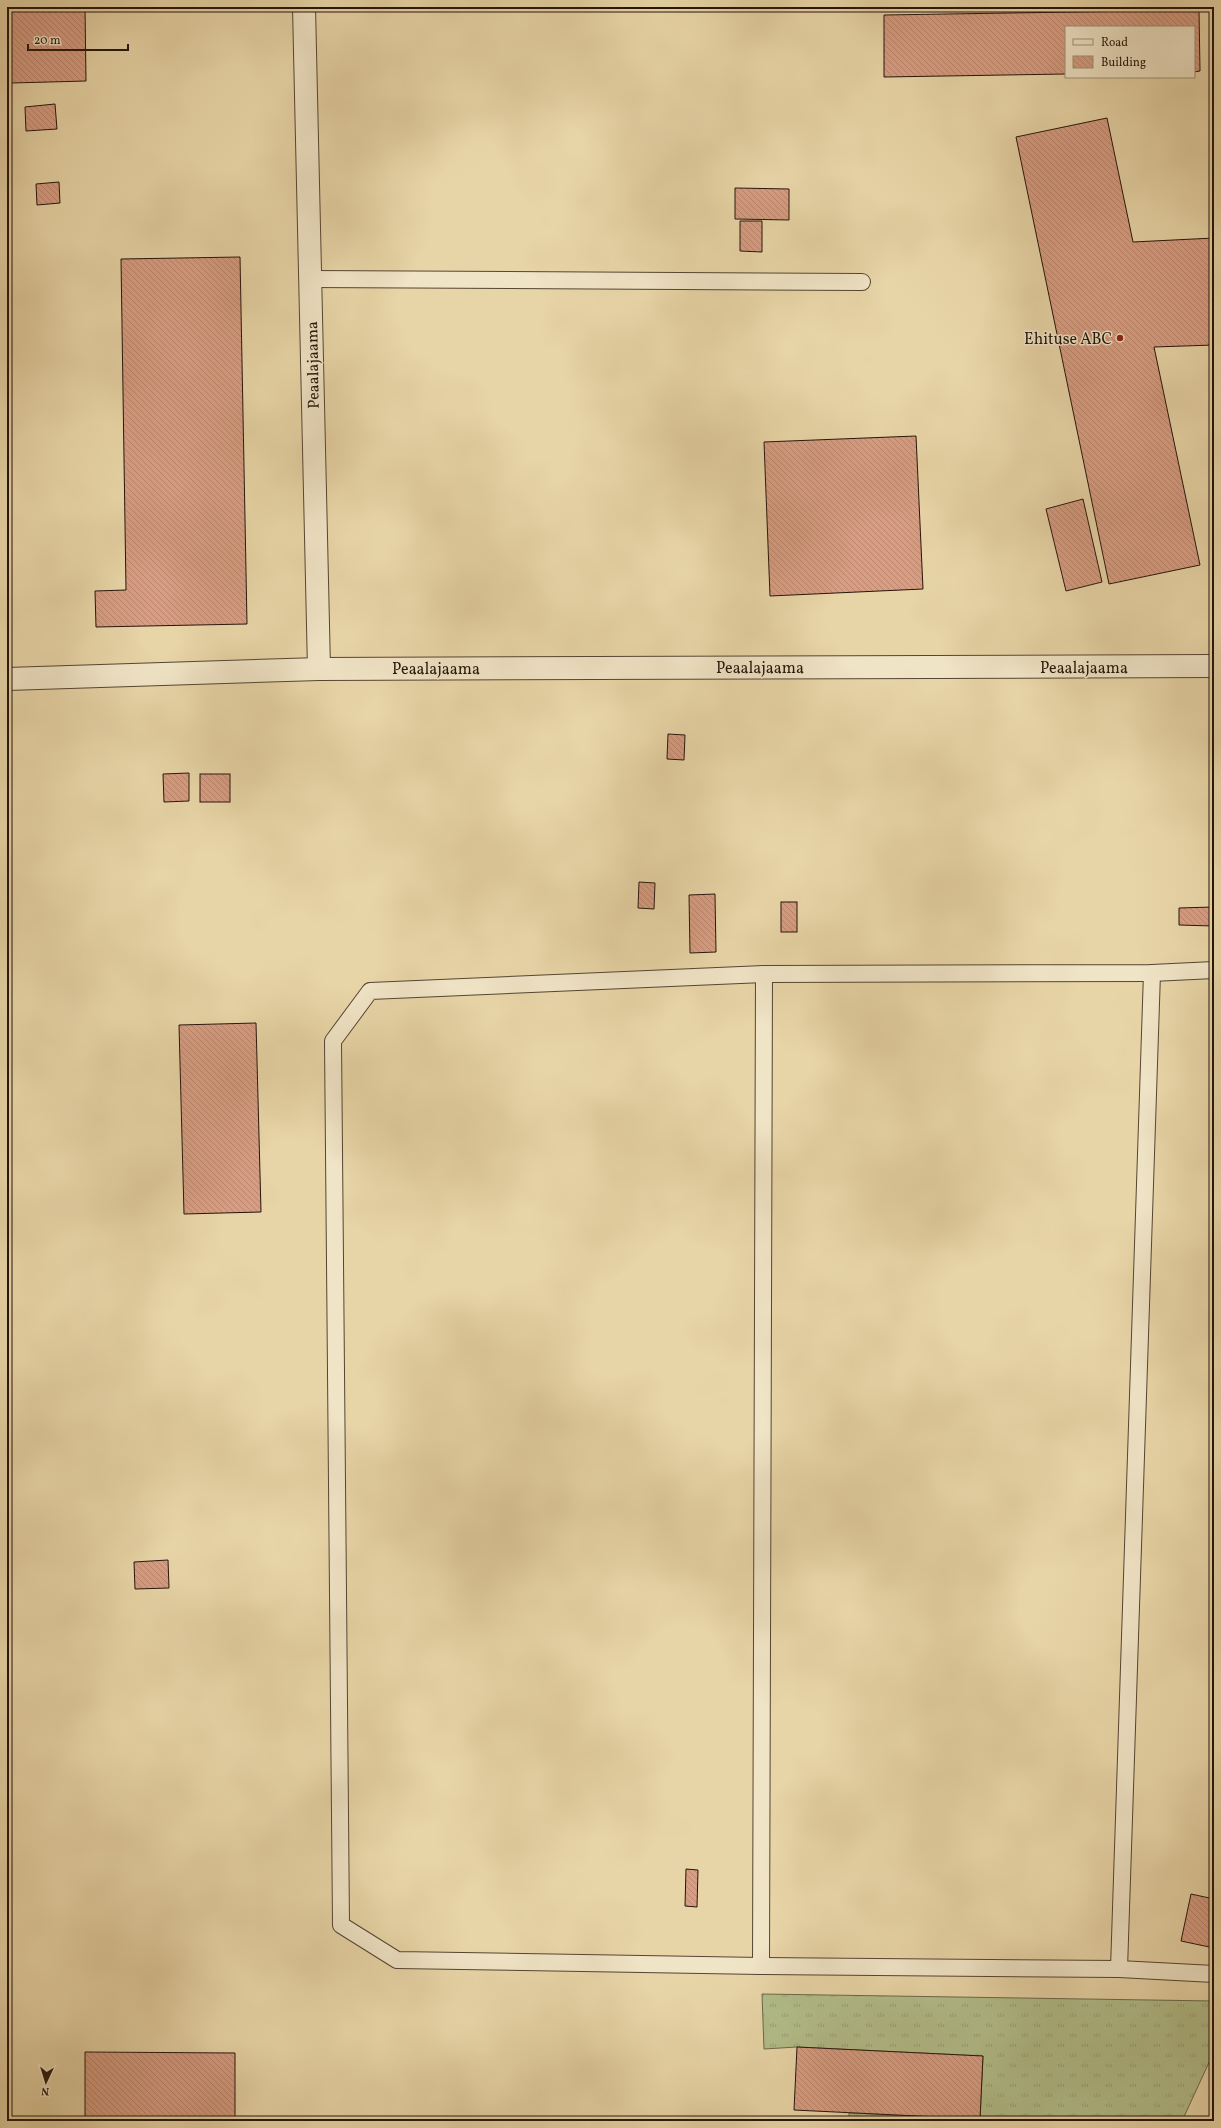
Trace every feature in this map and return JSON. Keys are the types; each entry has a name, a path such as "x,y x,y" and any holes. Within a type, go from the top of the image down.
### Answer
{"street":[{"name":"Peaalajaama","path":"304,7 320,668 1214,666"},
{"path":"7,680 320,668"}],"lane":[{"path":"310,279 862,282"},
{"path":"1214,970 1152,973 764,974 370,991 333,1041 341,1925 397,1960 761,1966 1119,1969 1214,1974"},
{"path":"1119,1969 1152,973"},
{"path":"761,1966 764,974"}],"green space":[{"path":"762,1994 1214,2001 1212,2056 1182,2121 849,2121 849,2113 980,2119 983,2056 797,2047 764,2049"}],"building":[{"path":"9,7 85,7 86,81 11,83"},
{"path":"129,7 219,7 129,8"},
{"path":"1199,10 1200,71 1195,72 1195,26 1065,26 1065,74 884,77 884,15"},
{"path":"55,104 57,129 26,131 25,107"},
{"path":"1107,118 1133,242 1214,238 1214,345 1154,347 1200,565 1109,584 1016,137"},
{"path":"59,182 60,203 37,205 36,184"},
{"path":"735,188 789,189 789,220 735,219"},
{"path":"740,221 762,221 762,252 740,251"},
{"path":"240,257 247,624 96,627 95,591 126,590 121,259"},
{"path":"916,436 923,589 770,596 764,442"},
{"path":"1083,499 1102,582 1066,591 1046,509"},
{"path":"668,734 685,735 684,760 667,759"},
{"path":"189,773 189,801 164,802 163,774"},
{"path":"200,774 230,774 230,802 200,802"},
{"path":"639,882 655,883 654,909 638,908"},
{"path":"715,894 716,952 690,953 689,895"},
{"path":"781,902 797,902 797,932 781,932"},
{"path":"1213,907 1213,926 1179,925 1179,908"},
{"path":"256,1023 261,1212 184,1214 179,1025"},
{"path":"168,1560 169,1588 135,1589 134,1562"},
{"path":"686,1869 698,1870 697,1907 685,1906"},
{"path":"1191,1894 1214,1899 1214,1948 1181,1941"},
{"path":"797,2047 983,2056 980,2119 794,2110"},
{"path":"85,2052 235,2053 235,2121 85,2121"}],"place":[{"name":"Ehituse ABC","path":"1120,338"}]}
